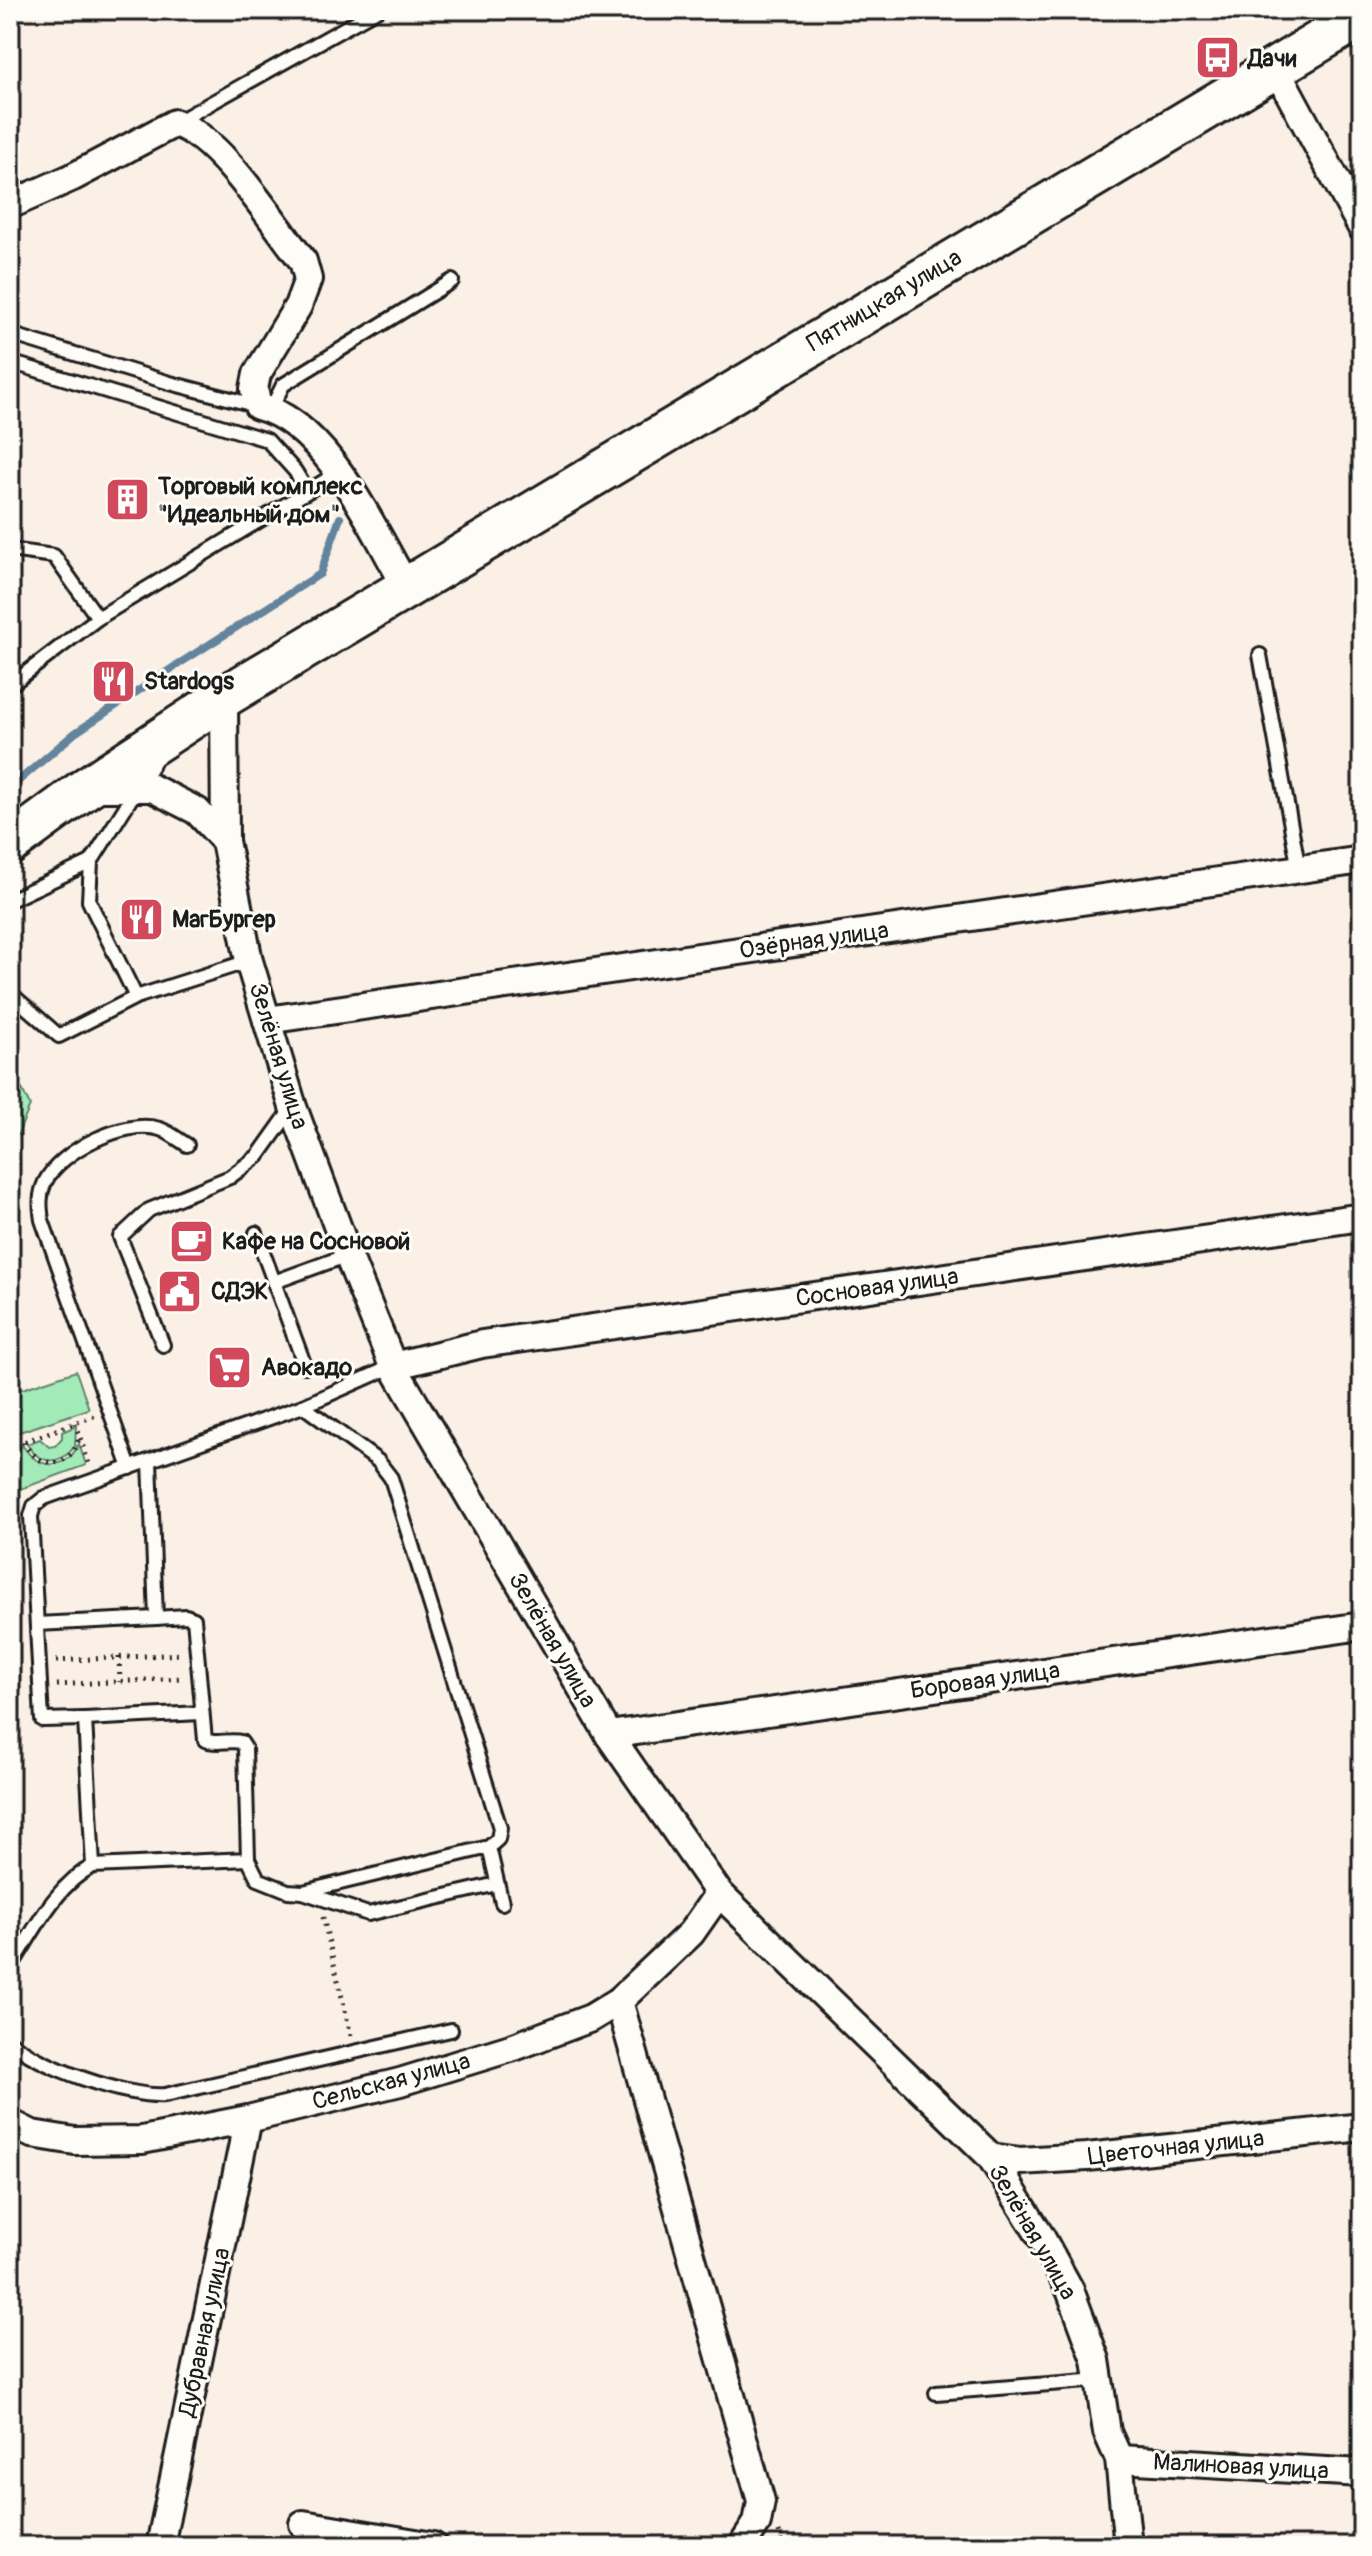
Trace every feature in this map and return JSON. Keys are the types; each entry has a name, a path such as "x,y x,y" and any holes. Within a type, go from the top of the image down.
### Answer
{"main road":[{"name":"Пятницкая улица","path":"10,844 86,788 224,697 1362,16"}],"street":[{"path":"1275,67 1362,228"},
{"path":"10,205 73,177 175,123 189,128 216,148 303,261 308,279 298,306 257,374 254,389 264,407 311,436 338,473 406,586"},
{"name":"Зелёная улица","path":"224,697 225,841 249,961 293,1107 393,1366 609,1735 719,1893 991,2157 1041,2237 1070,2290 1096,2360 1107,2432 1119,2459 1128,2546"},
{"path":"86,788 152,788 197,811 225,841"},
{"name":"Озёрная улица","path":"267,1020 1362,860"},
{"name":"Сосновая улица","path":"393,1366 482,1344 1362,1217"},
{"name":"Боровая улица","path":"609,1735 1362,1626"},
{"name":"Сельская улица","path":"21,2128 75,2141 142,2140 248,2119 400,2082 514,2047 591,2018 619,2001 691,1933 719,1893"},
{"path":"619,2001 761,2501 757,2523 742,2546"},
{"name":"Дубравная улица","path":"160,2546 248,2119"},
{"name":"Цветочная улица","path":"991,2157 1020,2161 1087,2157 1362,2127"},
{"path":"10,2149 21,2128"},
{"name":"Малиновая улица","path":"1119,2459 1362,2473"},
{"path":"303,2524 433,2546"}],"lane":[{"path":"175,123 377,10"},
{"path":"10,334 170,383 264,407 283,385 452,281"},
{"path":"10,362 267,440 295,471 307,491"},
{"path":"13,683 98,618 338,473"},
{"path":"10,550 54,556 98,618"},
{"path":"1260,655 1299,870"},
{"path":"136,997 89,901 91,862 136,787 179,726"},
{"path":"10,900 91,862"},
{"path":"10,993 59,1036 136,997 249,961"},
{"path":"163,1345 120,1237 149,1210 230,1177 258,1156 293,1107"},
{"path":"130,1468 42,1220 39,1203 45,1181 66,1159 95,1139 127,1128 159,1129 187,1145"},
{"path":"256,1233 305,1366"},
{"path":"274,1282 348,1255"},
{"path":"201,1713 42,1720 31,1516 34,1506 44,1498 303,1406 393,1366"},
{"path":"37,1624 186,1616 194,1619 205,1740 241,1742 245,1748 248,1859 254,1873 263,1882 288,1891 303,1892 489,1847 498,1839 500,1828 391,1478 378,1461 303,1406"},
{"path":"150,1461 156,1618"},
{"path":"85,1719 93,1866"},
{"path":"489,1847 502,1903"},
{"path":"10,1968 65,1886 79,1873 93,1866 248,1859"},
{"path":"303,1892 368,1914 497,1884"},
{"path":"10,2041 67,2071 130,2093 149,2096 165,2095 451,2030"},
{"path":"936,2393 1100,2380"}],"path":[{"path":"10,1447 110,1410"},
{"path":"75,1423 95,1480"},
{"path":"23,1442 39,1461 50,1463 70,1456 77,1447 80,1435"},
{"path":"39,1662 198,1653"},
{"path":"119,1657 120,1682"},
{"path":"40,1686 200,1677"},
{"path":"318,1898 355,2052"}],"green space":[{"path":"22,1089 30,1106 14,1143 19,1161 10,1205 10,1095"},
{"path":"76,1371 89,1409 10,1435 10,1393"},
{"path":"76,1426 75,1446 57,1460 38,1456 27,1444 40,1439 49,1447 55,1446 62,1438 62,1432"},
{"path":"79,1444 86,1465 10,1493 10,1451 23,1446 36,1460 52,1464 67,1459"}],"waterway":[{"path":"10,788 75,733 320,574 340,518"}],"place":[{"name":"Дачи","path":"1217,58"},
{"name":"Торговый комплекс \"Идеальный дом\"","path":"127,500"},
{"name":"Stardogs","path":"113,681"},
{"name":"МагБургер","path":"141,919"},
{"name":"Кафе на Сосновой","path":"191,1241"},
{"name":"СДЭК","path":"180,1291"},
{"name":"Авокадо","path":"230,1367"}]}
